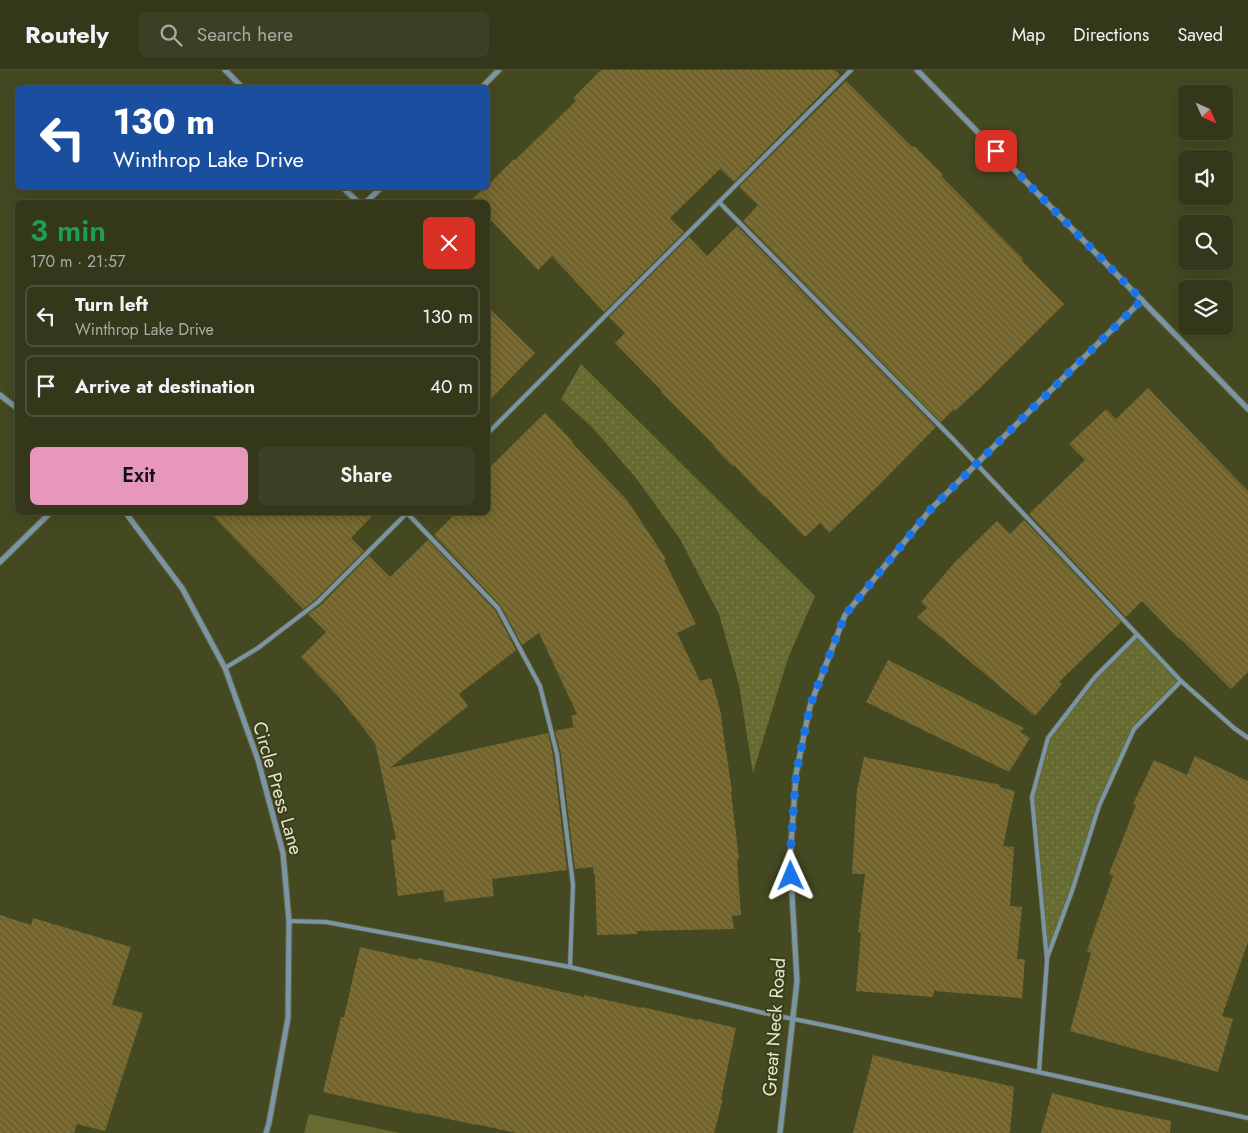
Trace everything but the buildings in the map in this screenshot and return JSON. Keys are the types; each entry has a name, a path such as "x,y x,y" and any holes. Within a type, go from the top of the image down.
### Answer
{"street":[{"path":"225,70 240,85"},
{"path":"484,85 499,70"},
{"path":"917,70 1248,409"},
{"path":"345,190 356,200"},
{"path":"368,200 379,190"},
{"name":"Great Neck Road","path":"780,1133 797,981 790,858 796,774 810,706 845,615 931,509 1142,300"},
{"path":"0,395 15,407"},
{"path":"0,562 48,515"},
{"name":"Circle Press Lane","path":"127,515 182,588 225,668 258,760 283,853 289,921 288,1018 266,1133"}],"lane":[{"path":"490,431 850,70"},
{"path":"719,202 952,438 1181,681 1248,738"},
{"path":"225,668 258,648 318,602 406,515"},
{"path":"410,515 498,608 540,686 557,754 573,886 570,967"},
{"path":"1039,1072 1046,960 1032,797 1048,738 1095,677 1137,635"},
{"path":"1046,960 1072,891 1099,806 1134,729 1181,681"},
{"path":"289,921 326,922 570,967 792,1019 1248,1118"}],"green space":[{"path":"581,364 815,596 788,658 753,773 739,685 719,614 680,539 636,478 592,427 561,399"},
{"path":"1137,635 1181,681 1134,729 1099,806 1072,891 1047,960 1032,797 1048,738 1095,677"},
{"path":"309,1114 400,1133 304,1133"}],"route":[{"path":"791,876 790,858 796,774 810,706 845,615 931,509 1142,300 996,151"}]}
